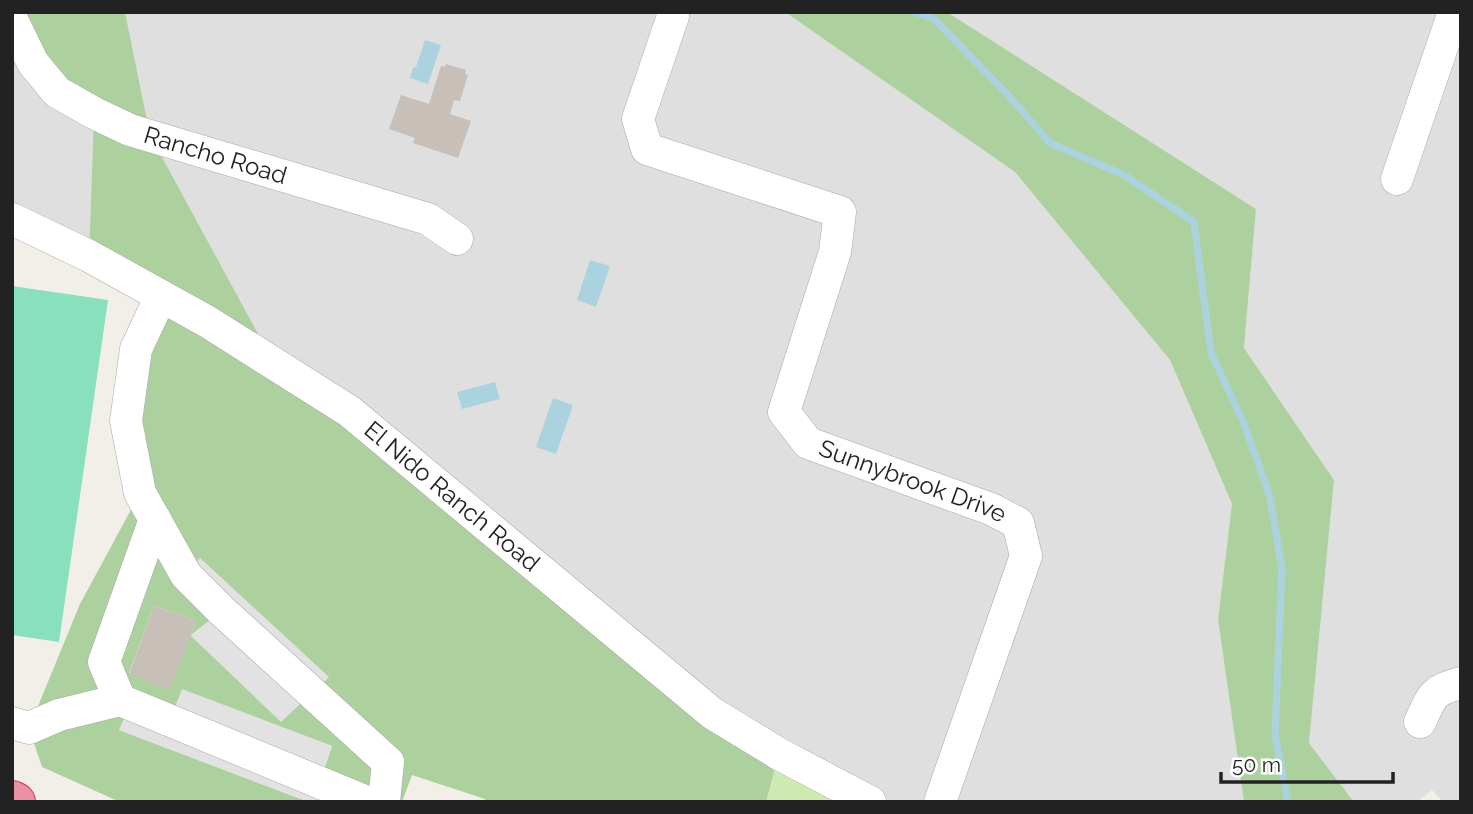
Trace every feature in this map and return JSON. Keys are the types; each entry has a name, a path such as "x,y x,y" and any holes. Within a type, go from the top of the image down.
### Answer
{"street":[{"path":"1397,179 1454,12"},
{"name":"Sunnybrook Drive","path":"673,16 638,119 647,149 840,212 835,252 784,412 808,443 991,509 1018,523 1026,556 940,802"},
{"name":"Rancho Road","path":"12,20 33,63 57,92 94,113 130,130 428,219 457,239"},
{"name":"El Nido Ranch Road","path":"12,219 89,256 208,322 349,411 712,713 779,754 870,802"},
{"path":"161,296 136,349 126,421 140,493 186,575 388,762 384,802"},
{"path":"120,700 104,662 155,519"},
{"path":"1420,722 1432,697 1444,687 1461,683"},
{"path":"12,723 29,727 58,715 120,700 368,802"}],"shaded area":[{"path":"125,12 785,12 1015,172 1170,360 1232,504 1218,619 1244,802 870,802 779,754 275,365 150,135"},
{"path":"947,12 1461,12 1461,802 1443,802 1432,790 1417,802 1354,802 1309,743 1334,480 1244,348 1256,209"},
{"path":"12,20 94,113 89,256 12,219"},
{"path":"200,558 329,677 281,722 191,636 221,611 186,575"},
{"path":"182,689 332,746 320,782 367,802 309,802 119,730 130,704 170,721"}],"green space":[{"path":"12,12 125,12 150,135 275,365 779,754 766,802 484,802 485,799 412,775 402,802 367,802 320,782 332,746 182,690 170,721 119,730 309,802 120,802 42,767 29,728 80,604 140,493 126,421 160,296 89,256 94,114 57,92","holes":["154,606 196,621 170,689 129,673","222,611 328,677 281,721 191,635"]},
{"path":"785,12 947,12 1256,209 1244,348 1334,480 1309,743 1354,802 1244,802 1218,619 1232,504 1170,360 1015,172"},
{"path":"12,286 108,300 59,642 12,635"},
{"path":"779,754 870,802 766,802"}],"water":[{"path":"425,40 441,45 428,84 410,78"},
{"path":"590,260 610,266 596,307 577,300"},
{"path":"495,382 500,399 462,409 457,392"},
{"path":"553,398 573,405 556,454 536,447"}],"building":[{"path":"446,64 466,70 465,74 468,75 460,101 454,100 450,114 471,121 458,158 413,143 415,138 389,129 401,95 429,104 441,66 445,67"},
{"path":"154,606 196,621 170,690 129,674"}],"waterway":[{"path":"914,12 934,19 1009,96 1050,143 1124,175 1194,222 1211,353 1243,421 1270,497 1282,569 1275,734 1288,802"}]}
